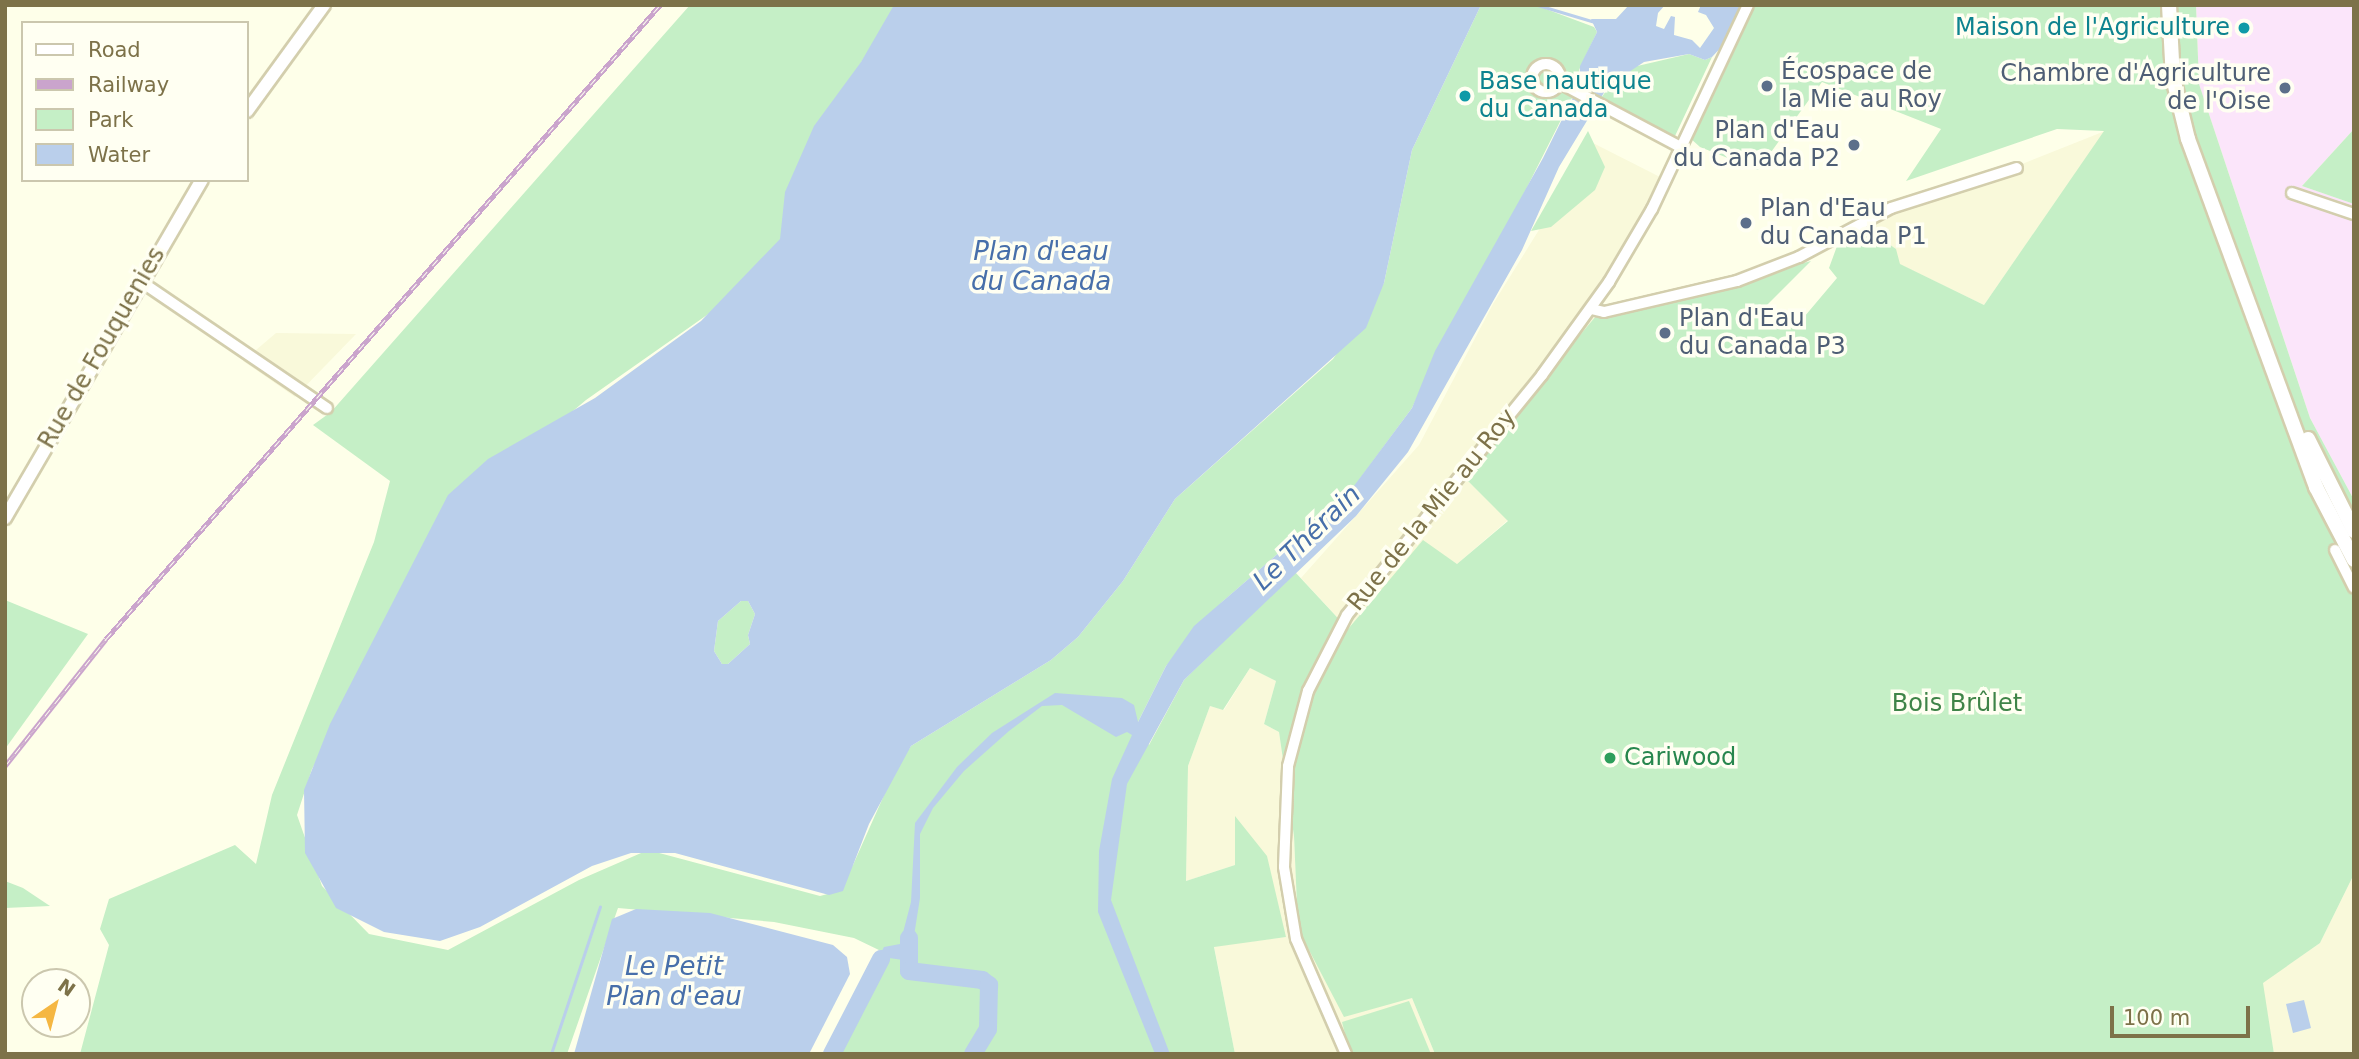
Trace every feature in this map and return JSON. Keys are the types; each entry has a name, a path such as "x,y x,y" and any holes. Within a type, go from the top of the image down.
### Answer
{"main road":[{"path":"2169,5 2173,78 2188,139 2326,509 2354,560"},
{"path":"2178,5 2181,76 2201,154 2306,436 2354,531"},
{"path":"2304,453 2354,549"}],"street":[{"path":"248,110 324,5"},
{"name":"Rue de la Mie au Roy","path":"1346,1054 1300,948 1287,894 1285,808 1298,719 1326,651 1347,615 1602,293 1648,216 1748,5"},
{"path":"1560,83 1682,148"},
{"path":"1591,309 1604,312 1747,277 1799,257 1891,208 2017,168"},
{"name":"Rue de Fouquenies","path":"5,518 140,281 201,182"},
{"path":"2292,193 2354,214"},
{"path":"140,281 327,408"},
{"path":"1602,293 1625,305"},
{"path":"2334,550 2354,588"}],"shaded area":[{"path":"2196,5 2354,5 2354,129 2302,186 2354,204 2354,500 2310,418 2199,84"},
{"path":"2105,131 1984,305 1899,264 1864,227"},
{"path":"1593,143 1660,177 1659,211 1596,316 1462,475 1508,520 1457,564 1423,541 1348,629 1301,578 1419,445 1493,304"},
{"path":"276,333 356,334 295,397 243,361"},
{"path":"1250,668 1276,681 1264,724 1279,732 1294,836 1298,929 1412,998 1435,1054 1235,1054 1214,946 1286,937 1235,817 1235,865 1186,881 1188,766 1210,706 1224,710"},
{"path":"2354,874 2354,1054 2274,1054 2262,983 2320,943"}],"green space":[{"name":"Bois Brûlet","path":"690,5 897,5 814,138 780,242 751,284 586,400 459,507 437,539 312,769 297,815 322,886 369,934 448,950 579,880 648,850 820,896 835,892 853,865 897,766 911,746 1051,660 1078,637 1123,581 1175,499 1333,359 1384,283 1412,150 1481,5 1535,5 1594,27 1597,32 1579,70 1579,84 1498,245 1450,327 1412,408 1339,507 1311,525 1222,602 1166,666 1138,722 1149,745 1184,680 1295,572 1348,629 1423,540 1457,564 1508,521 1462,475 1596,316 1811,261 1764,308 1799,323 1837,278 1829,268 1840,238 1864,227 1896,249 1900,264 1984,305 2104,131 2057,129 1906,181 1941,129 1822,82 1758,170 1700,147 1690,138 1755,5 2196,5 2199,84 2310,418 2354,500 2354,874 2320,943 2263,983 2274,1054 1435,1054 1412,998 1344,1017 1298,929 1294,836 1279,732 1264,724 1276,681 1250,668 1223,710 1210,706 1188,766 1186,881 1235,865 1235,816 1267,856 1286,937 1214,947 1235,1054 827,1054 881,951 854,938 774,922 618,908 567,1054 80,1054 84,1038 91,1038 91,1013 109,945 100,929 109,899 235,845 256,864 272,795 374,542 390,481 313,425 331,412"},
{"path":"1689,54 1705,60 1712,57 1675,136 1601,98 1614,80 1633,67"},
{"path":"2354,129 2354,204 2302,186"},
{"path":"1588,131 1605,167 1595,190 1551,227 1531,231"},
{"path":"5,600 88,634 5,749"},
{"path":"741,601 748,601 755,614 748,635 750,644 728,664 722,664 714,651 718,621"},
{"path":"5,881 23,888 50,906 5,908"},
{"path":"1409,1001 1431,1054 1350,1054 1342,1022"}],"water":[{"name":"Plan d'eau du Canada","path":"894,5 1481,5 1412,150 1384,283 1366,328 1175,499 1123,581 1078,637 1051,660 911,746 869,824 843,891 829,895 675,853 631,853 592,866 480,927 440,941 384,932 336,908 305,853 304,790 330,724 448,495 488,459 595,398 701,321 780,239 785,192 814,126 861,62","holes":["741,601 748,601 755,614 748,635 750,644 728,664 722,664 714,651 718,621"]},
{"name":"Le Thérain","path":"1629,5 1665,5 1658,13 1656,26 1664,29 1671,16 1675,17 1674,35 1692,40 1700,48 1714,28 1706,15 1698,12 1701,5 1744,5 1726,42 1712,57 1705,60 1689,54 1644,62 1608,86 1559,167 1522,250 1408,452 1356,516 1184,680 1127,784 1111,900 1170,1054 1155,1054 1098,912 1099,851 1112,779 1132,735 1127,732 1116,737 1062,705 1042,706 1009,731 964,771 933,808 920,834 920,898 910,961 889,958 873,982 867,978 884,947 900,944 911,902 915,823 957,767 992,733 1055,693 1122,698 1134,705 1138,722 1166,666 1194,626 1311,525 1339,506 1412,408 1435,351 1543,158 1579,85 1580,66 1597,32 1591,19 1616,19"},
{"name":"Le Petit Plan d'eau","path":"636,909 710,913 833,945 847,957 850,974 809,1054 574,1054 612,919"},
{"path":"2304,1000 2311,1028 2293,1033 2286,1004"}],"waterway":[{"path":"1538,5 1595,22"},
{"path":"551,1054 600,907"},
{"path":"909,938 909,971 982,980 989,985 988,1029 973,1054"},
{"path":"832,1054 881,959"}],"railway":[{"path":"5,766 106,639 660,5"}],"place":[{"name":"Maison de l'Agriculture","path":"2244,28"},
{"name":"Écospace de la Mie au Roy","path":"1767,86"},
{"name":"Chambre d'Agriculture de l'Oise","path":"2285,88"},
{"name":"Base nautique du Canada","path":"1465,96"},
{"name":"Plan d'Eau du Canada P2","path":"1854,145"},
{"name":"Plan d'Eau du Canada P1","path":"1746,223"},
{"name":"Plan d'Eau du Canada P3","path":"1665,333"},
{"name":"Cariwood","path":"1610,758"}]}
